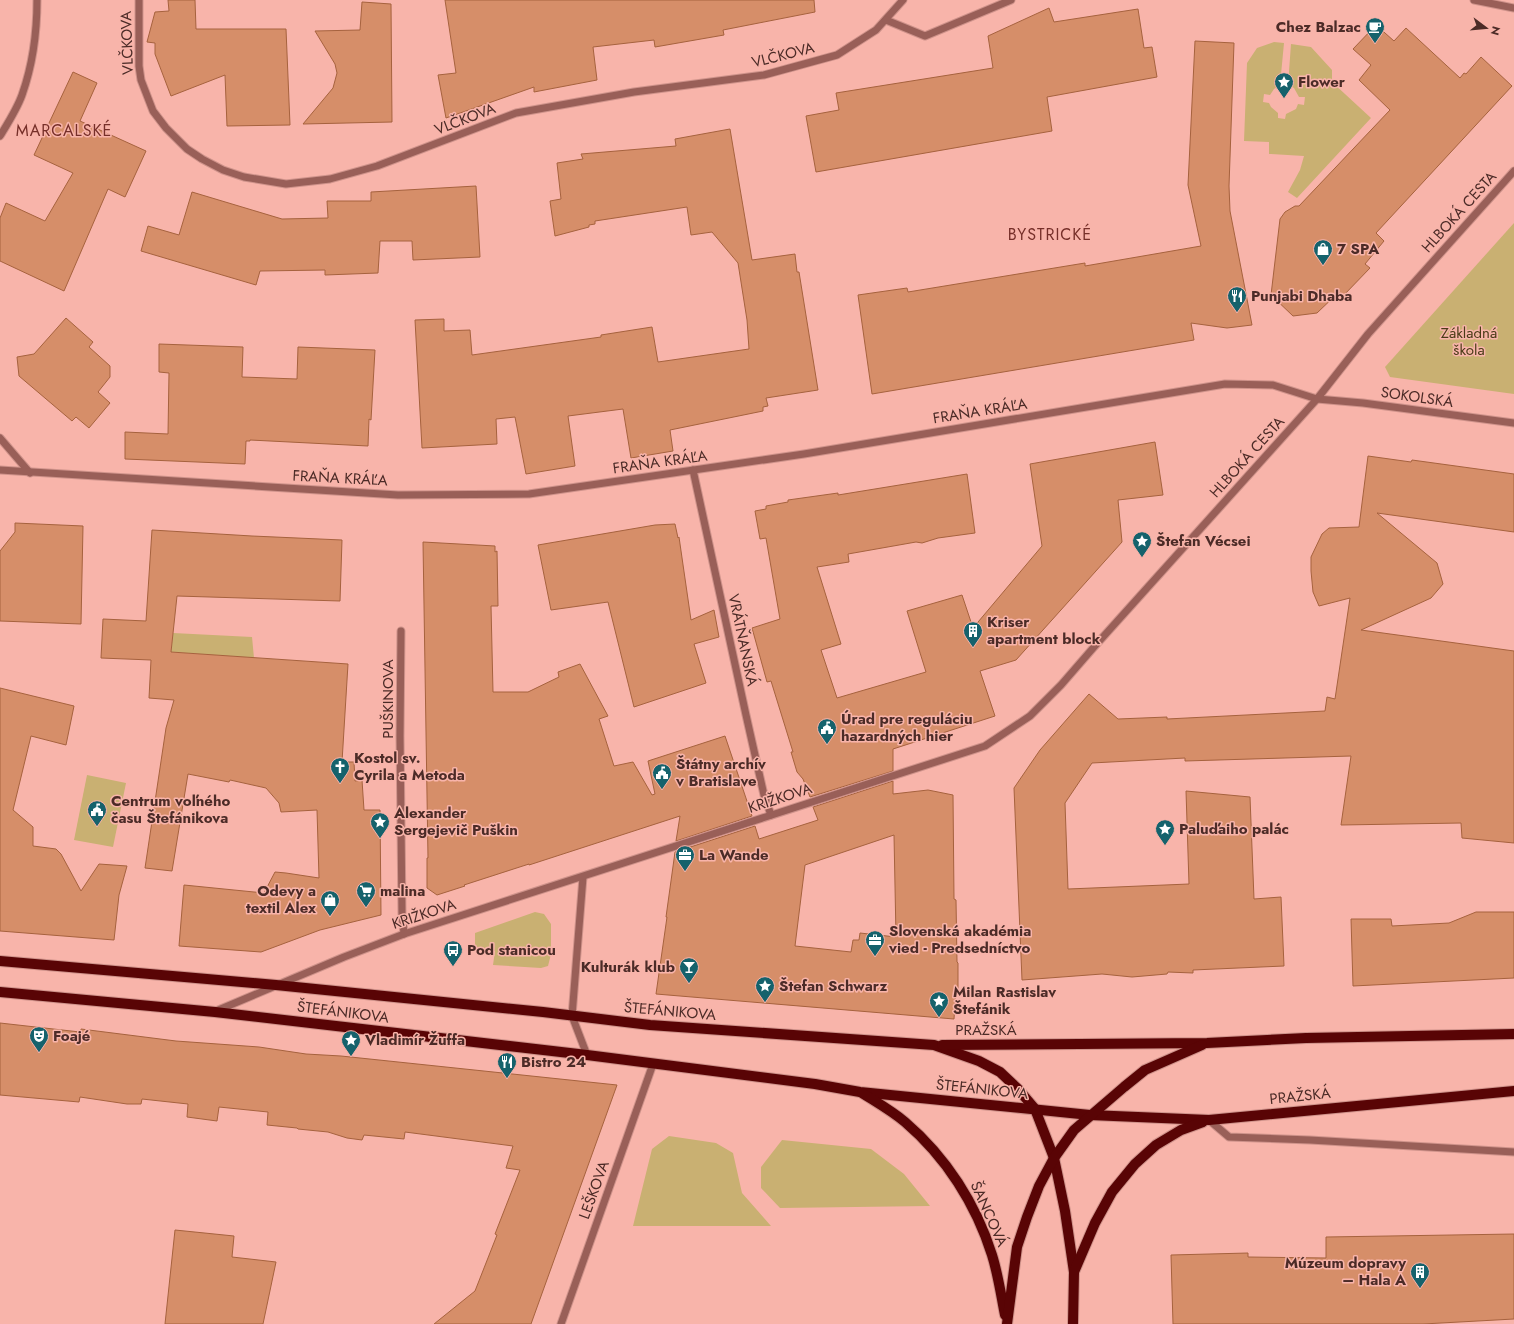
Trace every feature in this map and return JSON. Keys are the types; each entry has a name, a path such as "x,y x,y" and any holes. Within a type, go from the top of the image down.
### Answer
{"main road":[{"name":"ŠTEFÁNIKOVA","path":"0,961 276,985 650,1025 934,1045 978,1061 1000,1072 1018,1089 1035,1109"},
{"name":"ŠTEFÁNIKOVA","path":"0,992 215,1012 587,1055 815,1084 860,1092 1035,1109"},
{"name":"PRAŽSKÁ","path":"934,1045 1207,1043 1306,1038 1514,1034"},
{"name":"PRAŽSKÁ","path":"1090,1115 1145,1070 1207,1043"},
{"name":"PRAŽSKÁ","path":"1035,1109 1090,1115 1209,1120 1514,1091"},
{"name":"ŠANCOVÁ","path":"860,1092 904,1121 930,1145 955,1178 973,1209 992,1255 1007,1322"},
{"path":"1035,1109 1054,1158 1065,1211 1074,1272 1073,1324"},
{"name":"ŠANCOVÁ","path":"1007,1322 1018,1247 1026,1217 1054,1158 1074,1130 1090,1115"},
{"path":"1074,1272 1095,1223 1112,1192 1135,1164 1156,1145 1181,1130 1209,1120"}],"street":[{"path":"0,136 21,96 28,76 34,53 37,0"},
{"name":"VLČKOVA","path":"139,0 139,66 141,80 153,112 166,128 187,149 202,159 223,170 244,177 286,184 330,179 377,166 516,113 634,92 764,75 837,55 876,30 903,0"},
{"path":"886,20 925,36 1011,0"},
{"path":"1474,0 1514,8"},
{"name":"HLBOKÁ CESTA","path":"985,746 1030,716 1061,685 1317,399 1368,334 1514,171"},
{"name":"FRAŇA KRÁĽA","path":"0,470 30,473 405,494 529,494 804,454 1225,384 1273,385 1317,399"},
{"name":"SOKOLSKÁ","path":"1317,399 1363,402 1514,423"},
{"path":"0,438 30,473"},
{"name":"VRÁTŇANSKÁ","path":"693,470 764,795 771,815"},
{"name":"PUŠKINOVA","path":"401,631 400,736 402,913 404,934"},
{"name":"KRIŽKOVA","path":"276,985 404,934 985,746"},
{"path":"583,877 572,1016 587,1055"},
{"name":"ŠTEFÁNIKOVA","path":"215,1012 276,985"},
{"name":"LEŠKOVA","path":"560,1324 653,1064"},
{"path":"1209,1120 1229,1137 1318,1140 1514,1152"}],"green space":[{"path":"1274,42 1284,43 1280,85 1274,89 1270,95 1264,94 1263,102 1269,103 1278,113 1278,118 1285,119 1286,114 1296,109 1298,104 1304,105 1305,97 1299,97 1294,88 1288,85 1291,44 1311,47 1332,70 1332,82 1371,118 1297,198 1288,192 1300,170 1304,156 1269,154 1269,142 1244,141 1247,63 1257,48"},
{"name":"Základná škola","path":"1514,223 1514,394 1390,377 1385,367"},
{"path":"173,633 252,637 254,658 171,652"},
{"path":"87,775 126,783 113,847 74,840"},
{"path":"535,912 544,914 551,924 551,954 548,966 541,968 493,965 495,951 475,951 475,933"},
{"path":"669,1136 716,1143 733,1153 742,1193 771,1226 633,1226 652,1149"},
{"path":"782,1140 871,1149 904,1174 930,1206 780,1208 761,1188 761,1167"}],"building":[{"path":"168,0 195,0 196,29 286,29 290,125 227,126 225,75 171,96 155,54 155,43 147,42 155,12 169,11"},
{"path":"445,0 814,0 815,12 723,30 724,35 655,47 654,40 593,47 597,80 534,92 534,87 446,118 438,75 456,73"},
{"path":"362,2 391,4 392,122 303,124 333,88 337,73 335,64 315,31 360,30"},
{"path":"1049,8 1054,22 1138,9 1144,48 1152,47 1157,77 1047,97 1052,131 816,172 806,116 839,110 836,93 993,68 988,36"},
{"path":"1376,25 1394,41 1406,28 1460,78 1464,73 1466,74 1481,57 1512,86 1376,233 1384,241 1365,264 1370,268 1343,296 1339,292 1317,313 1293,316 1271,295 1280,219 1285,212 1295,206 1299,206 1390,110 1359,80 1371,65 1353,49"},
{"path":"1195,41 1234,43 1229,186 1230,211 1252,325 1227,328 1191,323 1194,340 872,394 858,295 907,288 908,292 1085,263 1085,266 1201,246 1188,185"},
{"path":"73,72 97,83 80,121 146,151 125,197 108,189 64,291 0,261 0,218 6,203 45,221 73,173 34,155"},
{"path":"730,129 752,260 795,254 818,390 766,398 768,406 763,407 763,411 670,430 673,451 631,458 623,409 568,416 575,466 526,474 515,417 496,419 497,444 422,448 415,320 444,319 444,331 470,330 472,355 601,337 601,335 652,327 658,362 749,349 747,320 738,263 712,232 691,235 687,207 595,221 595,224 589,225 589,227 555,236 550,201 561,199 557,163 583,159 581,154 676,146 675,139"},
{"path":"476,186 480,257 413,260 412,241 380,241 378,273 325,275 325,270 260,271 256,285 141,251 148,226 179,235 192,192 282,219 328,218 327,201 371,201 371,192"},
{"path":"66,318 93,342 89,347 110,366 110,377 98,392 110,403 89,428 76,417 72,421 19,376 17,357 34,354"},
{"path":"159,344 243,347 242,377 297,379 298,347 375,350 368,446 250,440 246,441 245,464 125,459 125,432 168,434 169,373 159,372"},
{"path":"1155,442 1163,495 1118,500 1122,542 1016,660 980,671 995,716 893,749 893,771 810,797 803,779 797,772 791,752 793,752 771,681 767,682 752,628 780,619 766,538 760,539 755,511 766,509 766,506 788,502 788,500 838,493 838,495 967,474 975,533 938,538 922,543 916,542 848,554 849,562 817,567 841,644 821,650 837,698 926,672 907,611 962,595 973,628 1042,546 1030,464"},
{"path":"1368,456 1411,462 1412,460 1514,474 1514,532 1377,513 1437,563 1443,584 1431,598 1361,630 1514,651 1514,843 1462,838 1461,823 1341,825 1351,756 1185,761 1185,758 1092,763 1065,803 1068,889 1189,884 1186,791 1250,797 1254,899 1281,897 1284,966 1193,970 1193,973 1168,972 1167,974 1132,977 1102,974 1022,980 1014,788 1040,750 1089,694 1118,719 1167,717 1167,719 1325,711 1327,697 1335,699 1350,598 1319,606 1313,592 1311,557 1322,534 1329,528 1359,527"},
{"path":"15,523 83,526 81,624 0,621 0,551 15,532"},
{"path":"675,524 678,538 679,537 691,620 714,610 719,637 694,644 706,683 634,707 608,602 551,610 538,545 655,525"},
{"path":"152,530 342,540 340,601 177,596 171,652 348,664 342,762 354,762 355,781 362,780 364,810 380,810 381,915 320,930 261,952 179,946 184,885 264,893 275,872 319,878 317,810 281,812 279,803 266,788 230,780 229,782 188,774 172,871 145,868 166,728 174,700 149,698 151,660 101,658 103,619 146,621"},
{"path":"423,542 495,546 495,552 497,551 498,606 491,606 493,692 528,692 559,677 558,672 580,664 608,716 599,719 614,766 633,762 652,795 655,794 648,761 725,736 752,816 676,841 680,816 437,895 427,888 428,858"},
{"path":"0,688 74,706 66,745 31,736 13,810 33,827 33,846 56,849 61,854 81,891 99,864 127,866 119,895 114,940 0,931"},
{"path":"893,781 893,794 928,790 953,795 954,899 956,900 958,963 958,989 956,989 954,1019 656,994 675,852 755,826 759,839 818,820 813,807","holes":["894,835 896,937 860,933 859,940 853,940 851,952 795,946 805,865"]},
{"path":"1476,912 1514,912 1514,978 1353,986 1351,919 1391,919 1392,926 1449,923"},
{"path":"0,1023 80,1032 81,1029 176,1041 259,1047 306,1054 341,1056 617,1085 531,1324 434,1324 475,1291 520,1170 506,1168 513,1146 405,1132 404,1139 364,1135 362,1140 347,1138 328,1132 267,1125 268,1112 219,1107 217,1121 187,1117 188,1104 142,1099 141,1104 127,1104 80,1097 79,1102 0,1095"},
{"path":"175,1230 234,1236 232,1257 276,1262 263,1324 165,1324"},
{"name":"Múzeum dopravy – Hala A","path":"1514,1234 1514,1319 1423,1324 1173,1324 1171,1255 1248,1253 1248,1257 1326,1258 1326,1237"}],"place":[{"name":"Chez Balzac","path":"1375,44"},
{"name":"Flower","path":"1284,99"},
{"name":"7 SPA","path":"1323,266"},
{"name":"Punjabi Dhaba","path":"1237,313"},
{"name":"Štefan Vécsei","path":"1142,558"},
{"name":"Kriser apartment block","path":"973,648"},
{"name":"Úrad pre reguláciu hazardných hier","path":"827,745"},
{"name":"Kostol sv. Cyrila a Metoda","path":"340,784"},
{"name":"Štátny archív v Bratislave","path":"662,790"},
{"name":"Centrum voľného času Štefánikova","path":"97,827"},
{"name":"Alexander Sergejevič Puškin","path":"380,839"},
{"name":"Paluďaiho palác","path":"1165,846"},
{"name":"La Wande","path":"685,872"},
{"name":"malina","path":"366,908"},
{"name":"Odevy a textil Alex","path":"330,917"},
{"name":"Slovenská akadémia vied - Predsedníctvo","path":"875,957"},
{"name":"Pod stanicou","path":"453,967"},
{"name":"Kulturák klub","path":"689,984"},
{"name":"Štefan Schwarz","path":"765,1003"},
{"name":"Milan Rastislav Štefánik","path":"939,1018"},
{"name":"Foajé","path":"39,1053"},
{"name":"Vladimír Žuffa","path":"351,1057"},
{"name":"Bistro 24","path":"507,1079"},
{"name":"Múzeum dopravy – Hala A","path":"1420,1289"}],"district":[{"name":"MARCALSKÉ","path":"64,130"},
{"name":"BYSTRICKÉ","path":"1050,234"}]}
